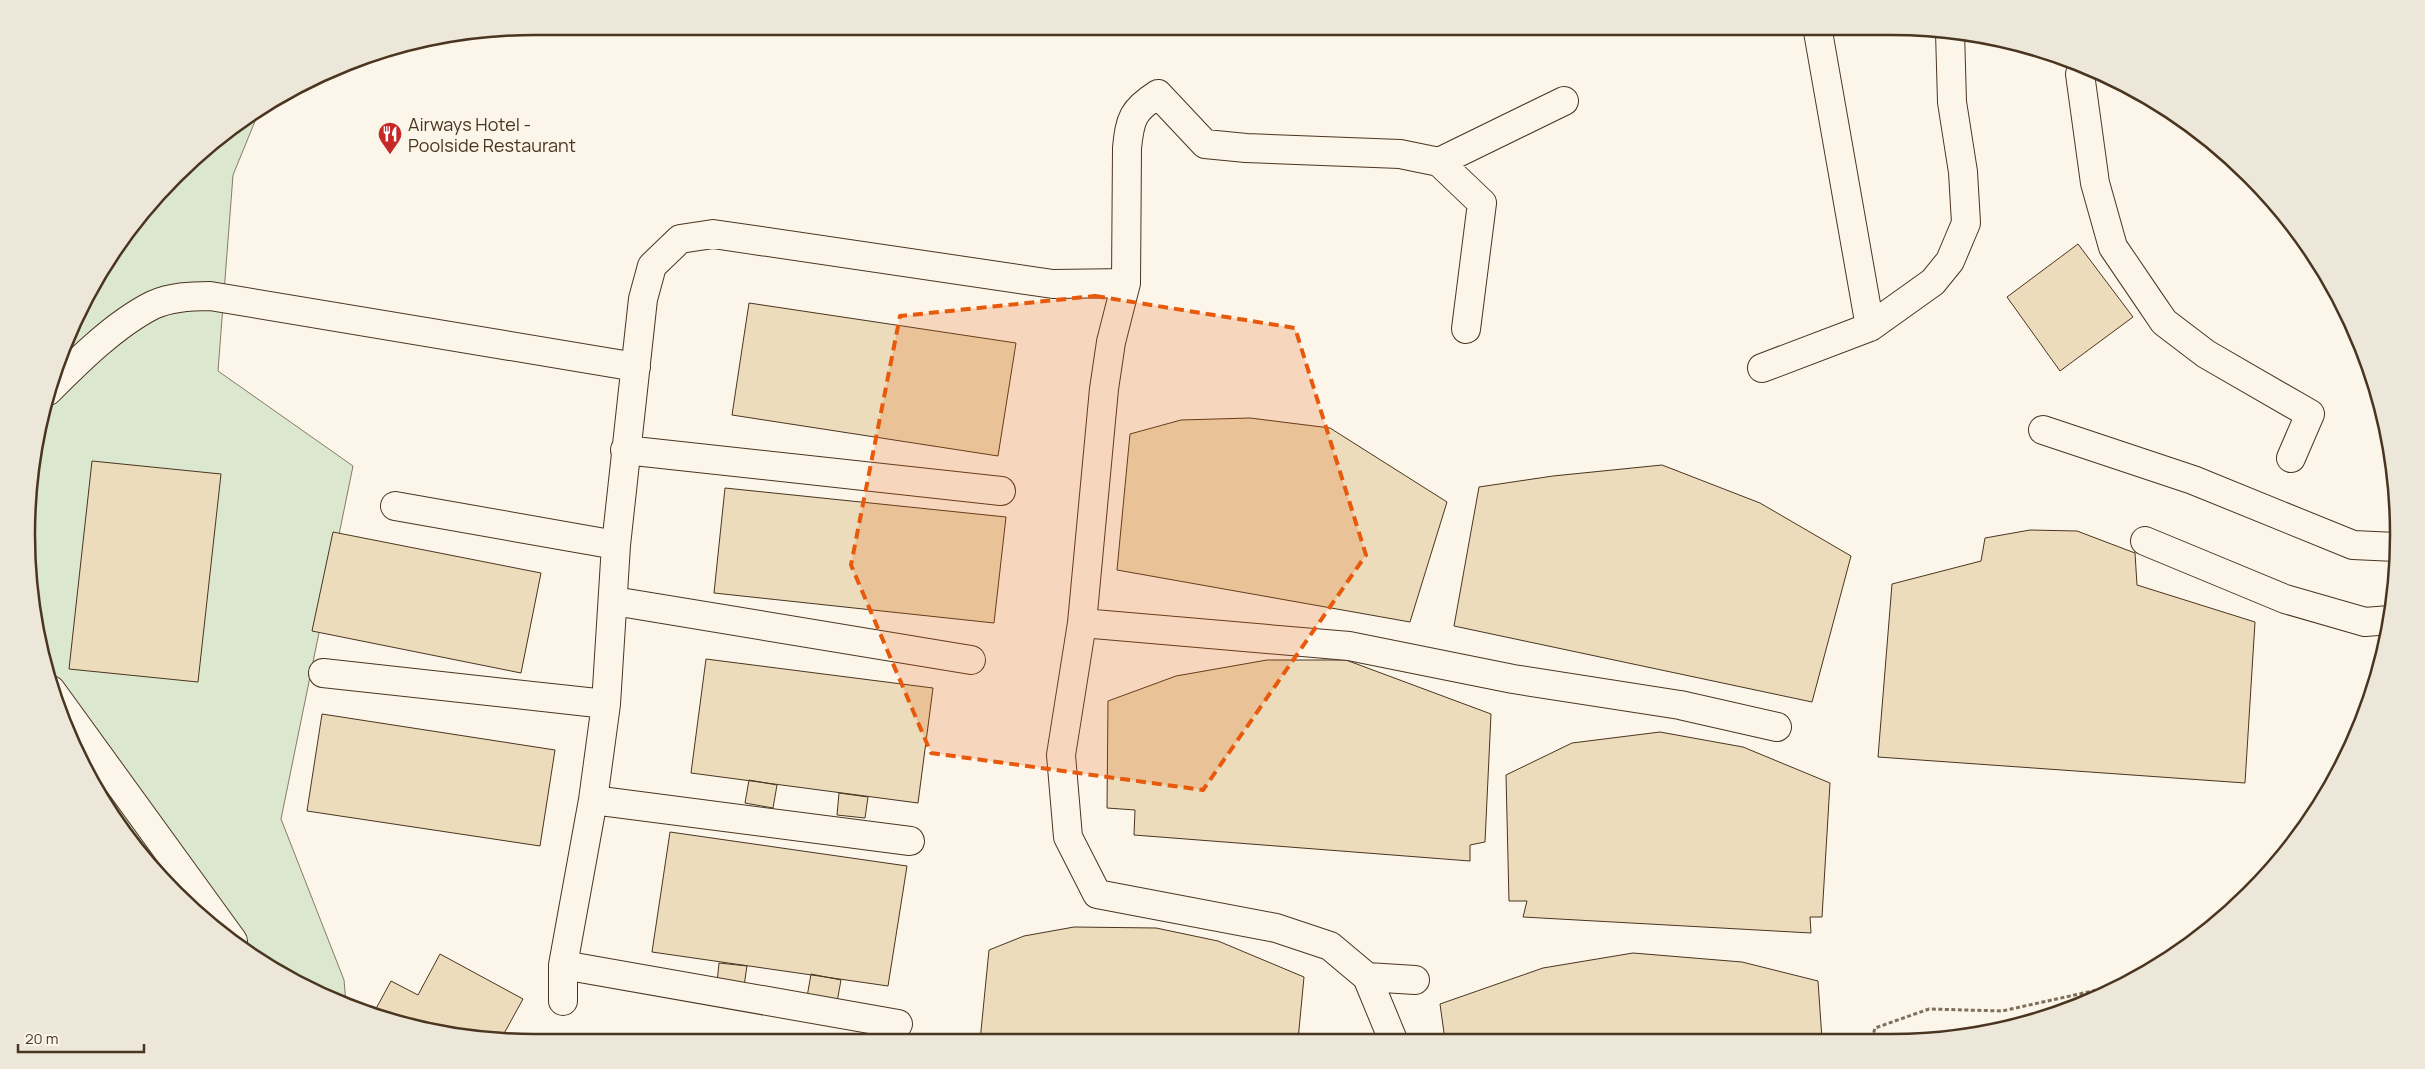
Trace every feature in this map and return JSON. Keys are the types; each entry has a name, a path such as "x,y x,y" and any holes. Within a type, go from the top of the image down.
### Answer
{"lane":[{"path":"1819,35 1870,327"},
{"path":"1762,368 1870,327 1932,282 1950,261 1966,223 1963,172 1952,102 1950,38"},
{"path":"2081,72 2095,184 2114,246 2164,322 2206,354 2310,414 2291,458"},
{"path":"1390,1034 1366,977 1330,946 1276,928 1096,894 1068,837 1060,755 1082,623 1104,389 1111,342 1126,283 1129,127 1136,111 1158,94 1205,144 1254,149 1400,154 1439,162 1482,203 1466,329"},
{"path":"1439,162 1564,101"},
{"path":"563,1001 563,965 593,800 606,704 614,601 616,545 625,450 643,299 652,266 680,239 713,234 1053,284 1126,283"},
{"path":"61,378 90,349 132,319 153,305 184,296 210,296 636,366"},
{"path":"2043,430 2193,480 2353,545 2390,547"},
{"path":"625,450 1001,490"},
{"path":"395,506 616,545"},
{"path":"2145,541 2285,599 2365,622 2382,621"},
{"path":"614,601 971,660"},
{"path":"1082,623 1349,646 1513,679 1680,706 1776,726"},
{"path":"323,673 606,704"},
{"path":"69,715 219,922"},
{"path":"593,800 910,841"},
{"path":"563,965 898,1024"},
{"path":"1366,977 1415,980"}],"path":[{"path":"1873,1034 1875,1028 1929,1009 2002,1011 2089,993"}],"highlighted area":[{"path":"1095,296 1295,328 1366,555 1203,790 931,753 851,565 900,316"}],"green space":[{"path":"255,120 233,175 218,371 353,466 281,819 344,980 345,997 285,967 257,950 230,931 181,888 138,839 102,784 73,726 52,664 39,600 35,534 39,469 52,405 73,343 102,285 138,230 181,181 230,138"}],"building":[{"path":"2078,244 2133,317 2060,371 2007,297"},
{"path":"749,303 1016,343 998,456 732,415"},
{"path":"1250,418 1330,428 1447,502 1410,622 1117,570 1130,434 1181,420"},
{"path":"92,461 221,474 198,682 69,669"},
{"path":"1662,465 1760,503 1851,556 1812,702 1454,626 1479,487 1553,476"},
{"path":"725,488 1006,517 994,623 714,593"},
{"path":"2030,530 2077,531 2135,553 2137,585 2255,622 2245,783 1878,757 1892,584 1981,561 1985,538"},
{"path":"333,532 541,573 521,673 312,631"},
{"path":"706,659 933,688 918,803 691,773"},
{"path":"1267,660 1346,660 1491,714 1485,842 1470,845 1470,861 1134,835 1135,810 1107,808 1108,701 1176,676"},
{"path":"322,714 555,750 540,846 307,811"},
{"path":"1660,732 1743,747 1830,783 1822,917 1810,917 1811,933 1523,917 1527,901 1509,901 1506,775 1572,743"},
{"path":"749,780 777,785 773,808 745,803"},
{"path":"839,793 868,797 865,818 837,815"},
{"path":"670,832 907,866 888,986 652,952"},
{"path":"1074,927 1156,928 1218,941 1304,977 1299,1034 981,1034 989,950 1024,936"},
{"path":"1633,953 1742,962 1818,981 1822,1034 1444,1034 1440,1004 1543,968"},
{"path":"440,954 523,999 504,1033 469,1030 437,1024 405,1017 376,1008 391,981 418,995"},
{"path":"719,963 747,966 744,986 717,983"},
{"path":"811,974 841,980 837,1002 807,997"}],"place":[{"name":"Airways Hotel - Poolside Restaurant","path":"390,155"}]}
